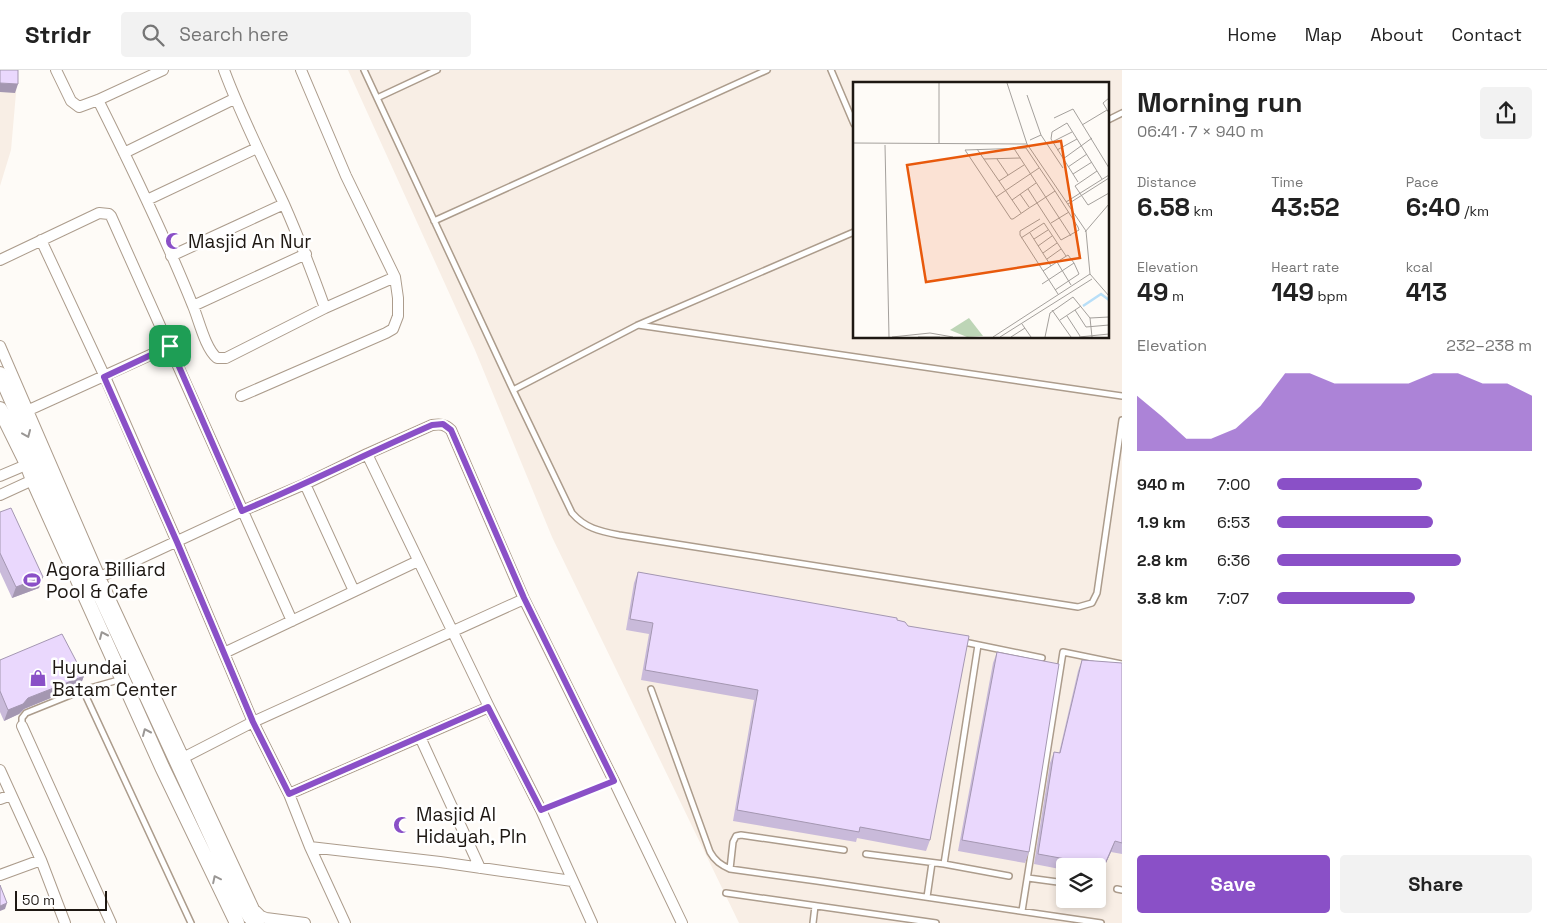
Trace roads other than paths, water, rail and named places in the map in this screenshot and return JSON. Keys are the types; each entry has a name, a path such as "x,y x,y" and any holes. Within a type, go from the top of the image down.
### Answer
{"main road":[{"path":"0,374 24,413 33,462"},
{"path":"0,410 33,462 123,679 237,923"},
{"path":"39,477 179,760 245,909 257,923"}],"street":[{"path":"56,70 71,101 78,106 98,100 163,70"},
{"path":"224,70 234,99 306,254 325,308"},
{"path":"241,396 393,329 396,324 399,308 395,277 346,176 301,70"},
{"path":"124,153 234,99"},
{"path":"98,100 148,200 193,306 210,352 217,358 226,358 325,308 395,277"},
{"path":"148,200 257,148"},
{"path":"171,256 284,204"},
{"path":"0,260 99,213 111,216 292,621"},
{"path":"41,240 177,542 253,722 289,794 310,847 345,923"},
{"path":"193,306 306,254"},
{"path":"0,346 24,413 100,577 179,760 254,909 266,918 305,923"},
{"path":"24,413 170,346"},
{"path":"100,577 432,425 443,424 451,430 524,598 682,923"},
{"path":"367,454 488,707 541,810 592,923"},
{"path":"0,476 33,462"},
{"path":"0,495 39,477"},
{"path":"305,484 354,591"},
{"path":"224,653 418,561"},
{"path":"179,760 253,722 524,598"},
{"path":"289,794 488,707"},
{"path":"22,726 111,923"},
{"path":"420,737 480,868"},
{"path":"0,770 41,860 65,923"},
{"path":"0,799 11,794"},
{"path":"310,847 572,880"},
{"path":"0,875 41,860"}],"lane":[{"path":"364,70 512,390 572,513 578,521 589,528 618,535 1078,607 1092,603 1096,592 1122,420"},
{"path":"377,98 437,70"},
{"path":"434,221 767,70"},
{"path":"831,70 853,122"},
{"path":"1110,119 1122,114"},
{"path":"512,390 638,325 853,232"},
{"path":"638,325 1122,396"},
{"path":"959,642 1042,658"},
{"path":"944,864 978,645"},
{"path":"1022,911 1063,652 1122,664"},
{"path":"22,726 22,718 26,713 83,690 123,679"},
{"path":"651,689 710,852 718,863 730,869 1101,923"},
{"path":"83,690 191,923"},
{"path":"541,810 614,781"},
{"path":"730,869 734,842 736,836 741,834 844,850"},
{"path":"866,854 944,864 1009,876"},
{"path":"927,897 932,863"},
{"path":"1028,878 1056,882"},
{"path":"726,893 936,923"},
{"path":"813,923 815,906"}],"place":[{"name":"Masjid An Nur","path":"174,241"},
{"name":"Agora Billiard Pool & Cafe","path":"32,580"},
{"name":"Hyundai Batam Center","path":"38,678"},
{"name":"Masjid Al Hidayah, Pln","path":"402,825"}]}
